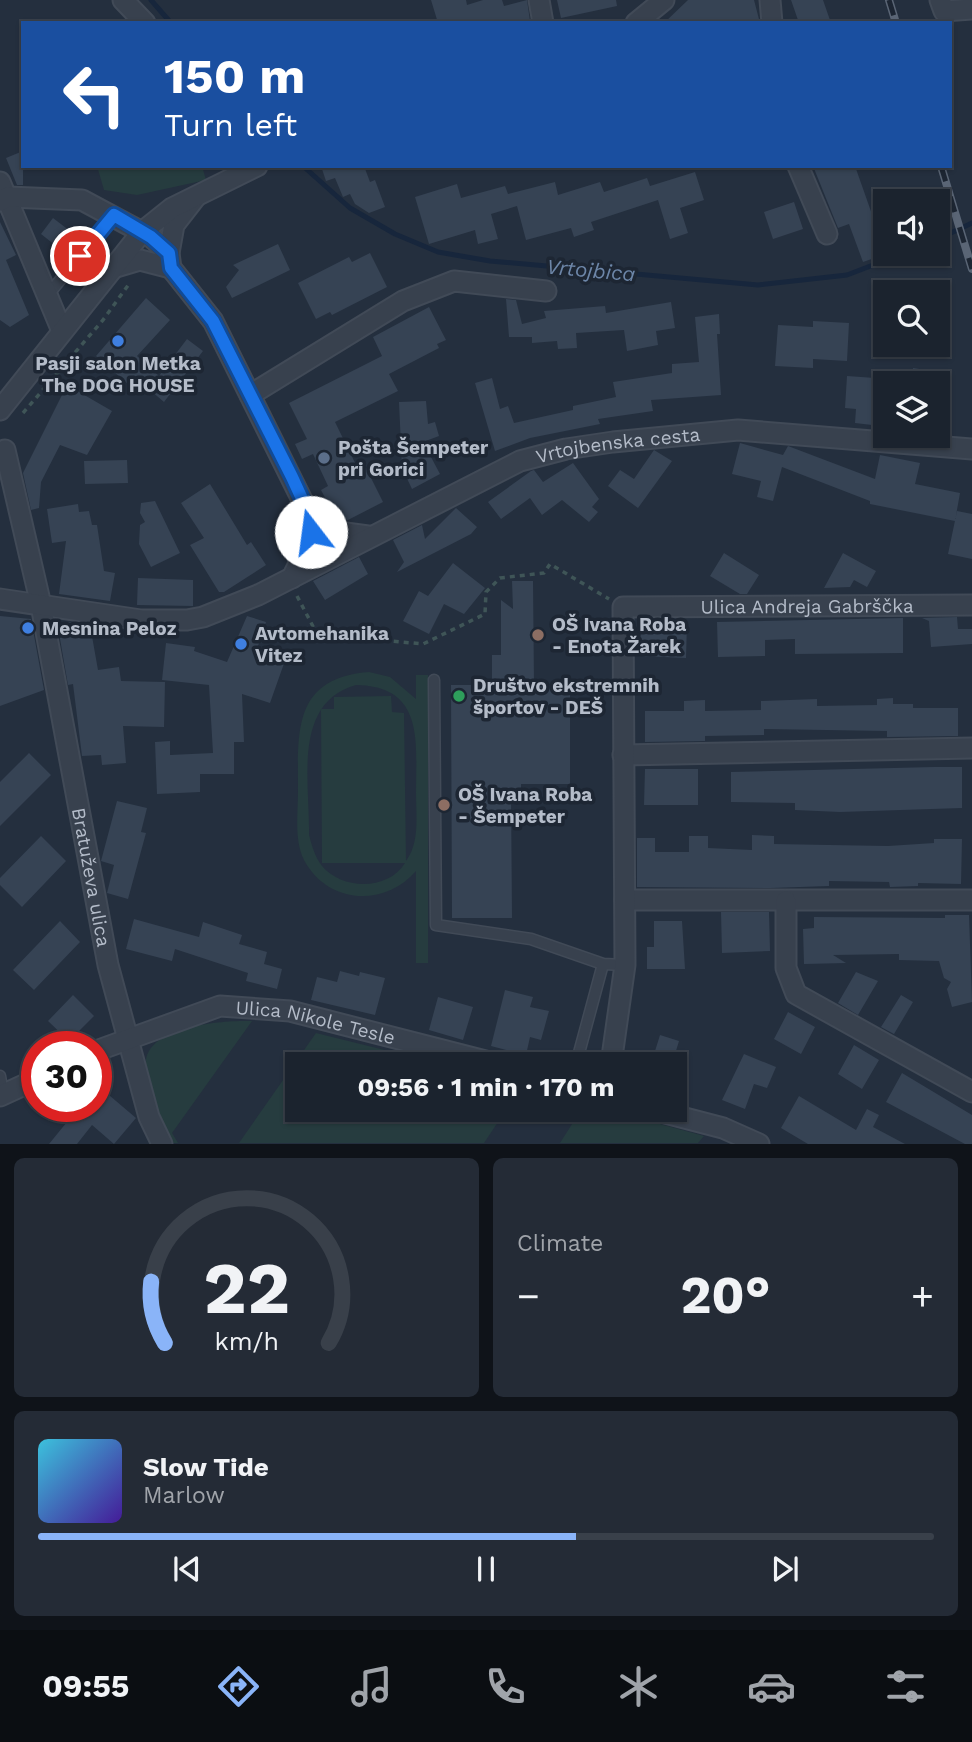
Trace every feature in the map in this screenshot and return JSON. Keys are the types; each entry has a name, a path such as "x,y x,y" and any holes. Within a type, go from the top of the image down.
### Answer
{"street":[{"path":"123,0 143,21"},
{"path":"539,0 543,21"},
{"path":"638,21 664,0"},
{"path":"770,0 772,21"},
{"path":"940,0 944,11 972,9"},
{"path":"0,410 142,232 172,208 249,168"},
{"path":"799,168 827,234"},
{"path":"62,331 3,193 82,200 142,232 170,260 213,321 309,514 331,531 368,536"},
{"path":"170,260 174,225 195,198"},
{"path":"113,268 140,260 170,260"},
{"path":"250,395 403,301 454,281 546,291"},
{"name":"Vrtojbenska cesta","path":"0,599 141,620 187,620 226,610 520,461 566,449 738,430 972,449"},
{"path":"5,450 41,605"},
{"path":"291,578 309,543 309,514"},
{"name":"Bratuževa ulica","path":"41,605 108,965 149,1117 162,1143"},
{"name":"Ulica Andreja Gabrščka","path":"623,607 972,605"},
{"path":"613,1052 625,965 623,607"},
{"path":"623,755 972,748"},
{"path":"625,900 972,900"},
{"path":"786,901 786,968 796,994 972,1091"},
{"name":"Ulica Nikole Tesle","path":"112,1044 220,1006 290,1012 449,1052"},
{"path":"1,1089 21,1083"},
{"path":"687,1119 723,1128 759,1143"}],"lane":[{"path":"46,296 114,215"},
{"path":"434,680 436,925 531,939 603,964 625,965"},
{"path":"579,1052 603,964"}],"path":[{"path":"18,419 103,320 124,287 134,280"},
{"path":"291,578 317,634 423,644 485,614 486,592 500,578 544,573 550,564 623,607"}],"green space":[{"path":"98,168 203,168 206,180 137,195 104,190"},
{"path":"369,672 390,677 416,699 416,675 428,675 428,963 416,963 416,871 389,891 357,896 327,886 314,875 301,852 297,826 300,729 313,696 326,685 344,676","holes":["356,685 378,688 394,695 405,706 412,721 416,755 416,828 413,846 406,861 404,713 392,712 391,696 334,697 334,709 322,709 336,694","321,710 322,863 405,863 388,879 365,884 341,880 317,859 309,835 307,769 313,726"]},
{"path":"252,1021 172,1133 178,1143 172,1143 147,1081 146,1060 151,1048 161,1039 191,1027"},
{"path":"316,1033 393,1052 303,1052"},
{"path":"285,1077 285,1122 498,1122 484,1143 239,1143"},
{"path":"573,1122 653,1122 704,1136 698,1143 560,1143"}],"building":[{"path":"431,0 466,0 467,5 483,0 502,0 504,6 527,0 530,21 437,21"},
{"path":"557,0 616,0 617,6 561,18"},
{"path":"688,0 754,0 759,21 666,21"},
{"path":"791,0 823,0 830,21 798,21"},
{"path":"21,152 23,185 17,185 6,158"},
{"path":"322,168 365,168 370,182 375,180 385,207 369,213 355,204 350,194 343,197 335,178 326,181"},
{"path":"814,168 856,168 873,217 873,259 863,262 849,224 838,228"},
{"path":"695,172 704,200 680,208 688,233 670,239 658,200 591,222 594,230 574,237 571,228 526,240 517,206 491,214 498,239 478,244 475,230 429,244 415,197 457,184 461,198 505,186 508,194 555,182 558,195 600,182 604,192 647,178 650,186"},
{"path":"794,202 803,229 773,239 764,212"},
{"path":"53,218 83,241 66,261 61,258 65,253 41,234"},
{"path":"0,222 16,255 6,260 29,315 10,327 0,320"},
{"path":"278,244 290,270 232,298 226,287 239,270 233,265"},
{"path":"370,253 387,287 332,315 330,312 316,319 298,283 349,257 352,262"},
{"path":"146,298 170,320 137,356 159,376 187,339 203,351 164,402 137,379 130,386 96,356"},
{"path":"506,299 516,300 522,324 546,318 544,311 605,306 606,313 671,302 675,328 656,331 658,345 627,351 624,330 576,333 577,348 558,349 557,341 532,343 532,337 509,337"},
{"path":"429,307 446,340 437,344 439,348 389,374 398,391 335,422 359,471 366,468 383,502 346,521 336,519 321,490 328,486 313,454 302,459 295,444 307,439 289,403 382,356 373,337"},
{"path":"719,314 720,334 717,334 721,395 651,400 653,411 598,419 600,424 530,438 495,451 475,383 492,378 500,409 508,406 514,423 573,410 573,406 616,397 613,382 672,373 672,364 699,362 695,317"},
{"path":"813,321 849,323 847,361 813,359 813,368 775,366 778,325 813,327"},
{"path":"847,376 873,378 872,425 855,423 856,409 845,408"},
{"path":"67,385 112,411 87,455 60,445 41,482 39,508 31,510 23,473"},
{"path":"426,401 428,424 435,422 439,436 423,442 440,474 412,489 402,468 399,402"},
{"path":"740,443 783,455 788,446 875,479 880,455 920,463 915,484 960,493 955,521 870,504 870,501 782,467 773,501 757,497 761,481 732,474"},
{"path":"654,450 672,461 638,508 608,486 620,470 634,479"},
{"path":"127,460 128,483 85,484 84,461"},
{"path":"573,463 599,499 592,507 598,512 589,522 562,500 542,515 530,498 501,519 488,502 531,471 534,470 543,482"},
{"path":"210,484 247,545 251,542 266,565 224,592 219,592 190,545 204,538 181,503"},
{"path":"155,501 180,553 151,567 139,544 140,525 145,522 140,513 141,503"},
{"path":"78,504 79,512 89,511 92,525 97,525 104,571 115,573 110,601 59,594 66,541 52,543 47,509"},
{"path":"456,508 477,527 471,534 397,572 404,562 393,540 422,525 425,539"},
{"path":"957,511 972,514 972,559 948,554"},
{"path":"724,553 759,575 747,594 740,594 710,576"},
{"path":"843,553 876,571 867,587 854,580 850,587 824,588"},
{"path":"359,557 368,574 325,600 313,581"},
{"path":"453,563 485,588 464,614 444,604 429,634 403,621 419,591 428,596"},
{"path":"138,578 193,580 193,606 137,605"},
{"name":"OŠ Ivana Roba - Šempeter","path":"512,581 533,581 534,685 570,685 570,784 521,784 521,793 511,793 512,918 452,918 451,685 492,685 492,655 501,655 501,600 513,609"},
{"path":"0,616 31,619 44,690 0,706"},
{"path":"247,616 266,622 258,646 287,655 270,703 242,694 244,742 234,742 234,774 200,774 200,792 157,794 155,742 170,741 170,755 213,753 209,685 162,680 166,643 195,647 194,651 227,662"},
{"path":"957,617 958,629 972,629 972,644 931,647 929,621 922,618"},
{"path":"903,618 903,653 795,654 795,639 765,640 765,656 718,657 717,622"},
{"path":"641,621 687,623 686,658 640,656"},
{"path":"67,622 90,625 98,670 119,667 121,681 165,682 164,727 123,726 126,763 102,765 101,755 82,756 73,684 68,685 59,633"},
{"path":"893,698 893,704 913,704 913,708 958,708 958,736 887,737 887,731 764,729 764,735 705,736 705,741 645,742 645,711 684,711 684,701 705,700 705,711 761,710 761,701 817,699 817,706 877,705 877,699"},
{"path":"29,753 51,775 0,826 0,782"},
{"path":"962,767 962,808 840,812 795,810 795,803 731,802 731,772"},
{"path":"645,769 698,769 698,805 644,805"},
{"path":"117,801 147,808 141,832 146,833 128,899 107,893 114,865 101,861"},
{"path":"752,835 774,836 774,844 888,846 934,843 934,839 962,839 961,884 918,883 918,886 890,887 889,882 829,881 829,886 771,888 637,887 637,838 655,838 655,852 689,852 689,836 708,836 708,848 752,850"},
{"path":"41,836 66,861 22,907 0,885 0,878"},
{"path":"721,912 769,912 770,951 722,953"},
{"path":"945,915 969,915 972,1002 952,1007 947,989 951,982 944,978 939,961 899,960 899,954 833,955 846,963 804,964 803,929 814,928 814,917 945,918"},
{"path":"134,919 199,937 203,922 242,935 239,944 267,952 264,964 282,969 277,989 246,981 248,973 175,949 172,961 126,949"},
{"path":"60,921 80,942 34,990 13,970"},
{"path":"654,921 682,921 685,969 647,969 647,947 654,947"},
{"path":"340,971 385,978 375,1015 311,1000 317,977 337,982"},
{"path":"856,972 878,981 858,1015 838,1003"},
{"path":"505,990 533,997 530,1007 549,1011 541,1040 530,1037 527,1052 491,1046"},
{"path":"73,995 94,1016 79,1031 58,1031 48,1021"},
{"path":"901,995 913,1002 894,1034 881,1027"},
{"path":"438,997 473,1007 463,1040 429,1030"},
{"path":"788,1012 815,1027 801,1054 774,1039"},
{"path":"660,1035 679,1041 676,1052 655,1052"},
{"path":"854,1045 879,1060 862,1089 838,1074"},
{"path":"744,1054 776,1067 767,1088 754,1084 745,1109 722,1100"},
{"path":"902,1073 972,1115 972,1144 965,1144 886,1102"},
{"path":"799,1096 856,1130 867,1109 879,1115 873,1127 905,1144 808,1144 781,1128"},
{"path":"112,1098 136,1118 114,1144 92,1125 77,1144 49,1144 67,1122 112,1122"}],"waterway":[{"name":"Vrtojbica","path":"151,0 169,21"},
{"name":"Vrtojbica","path":"305,168 350,208 395,234 438,252 490,261 758,285 847,275 873,265"},
{"name":"Vrtojbica","path":"950,233 972,223"}],"railway":[{"path":"889,0 895,21"},
{"path":"942,168 972,269"}],"place":[{"name":"Pasji salon Metka The DOG HOUSE","path":"118,341"},
{"name":"Pošta Šempeter pri Gorici","path":"324,458"},
{"name":"Mesnina Peloz","path":"28,628"},
{"name":"OŠ Ivana Roba - Enota Žarek","path":"538,635"},
{"name":"Avtomehanika Vitez","path":"241,644"},
{"name":"Društvo ekstremnih športov - DEŠ","path":"459,696"},
{"name":"OŠ Ivana Roba - Šempeter","path":"444,805"}],"route":[{"path":"80,256 114,215 151,237 169,253 171,268 213,321 292,477 309,514 311,532"}]}
